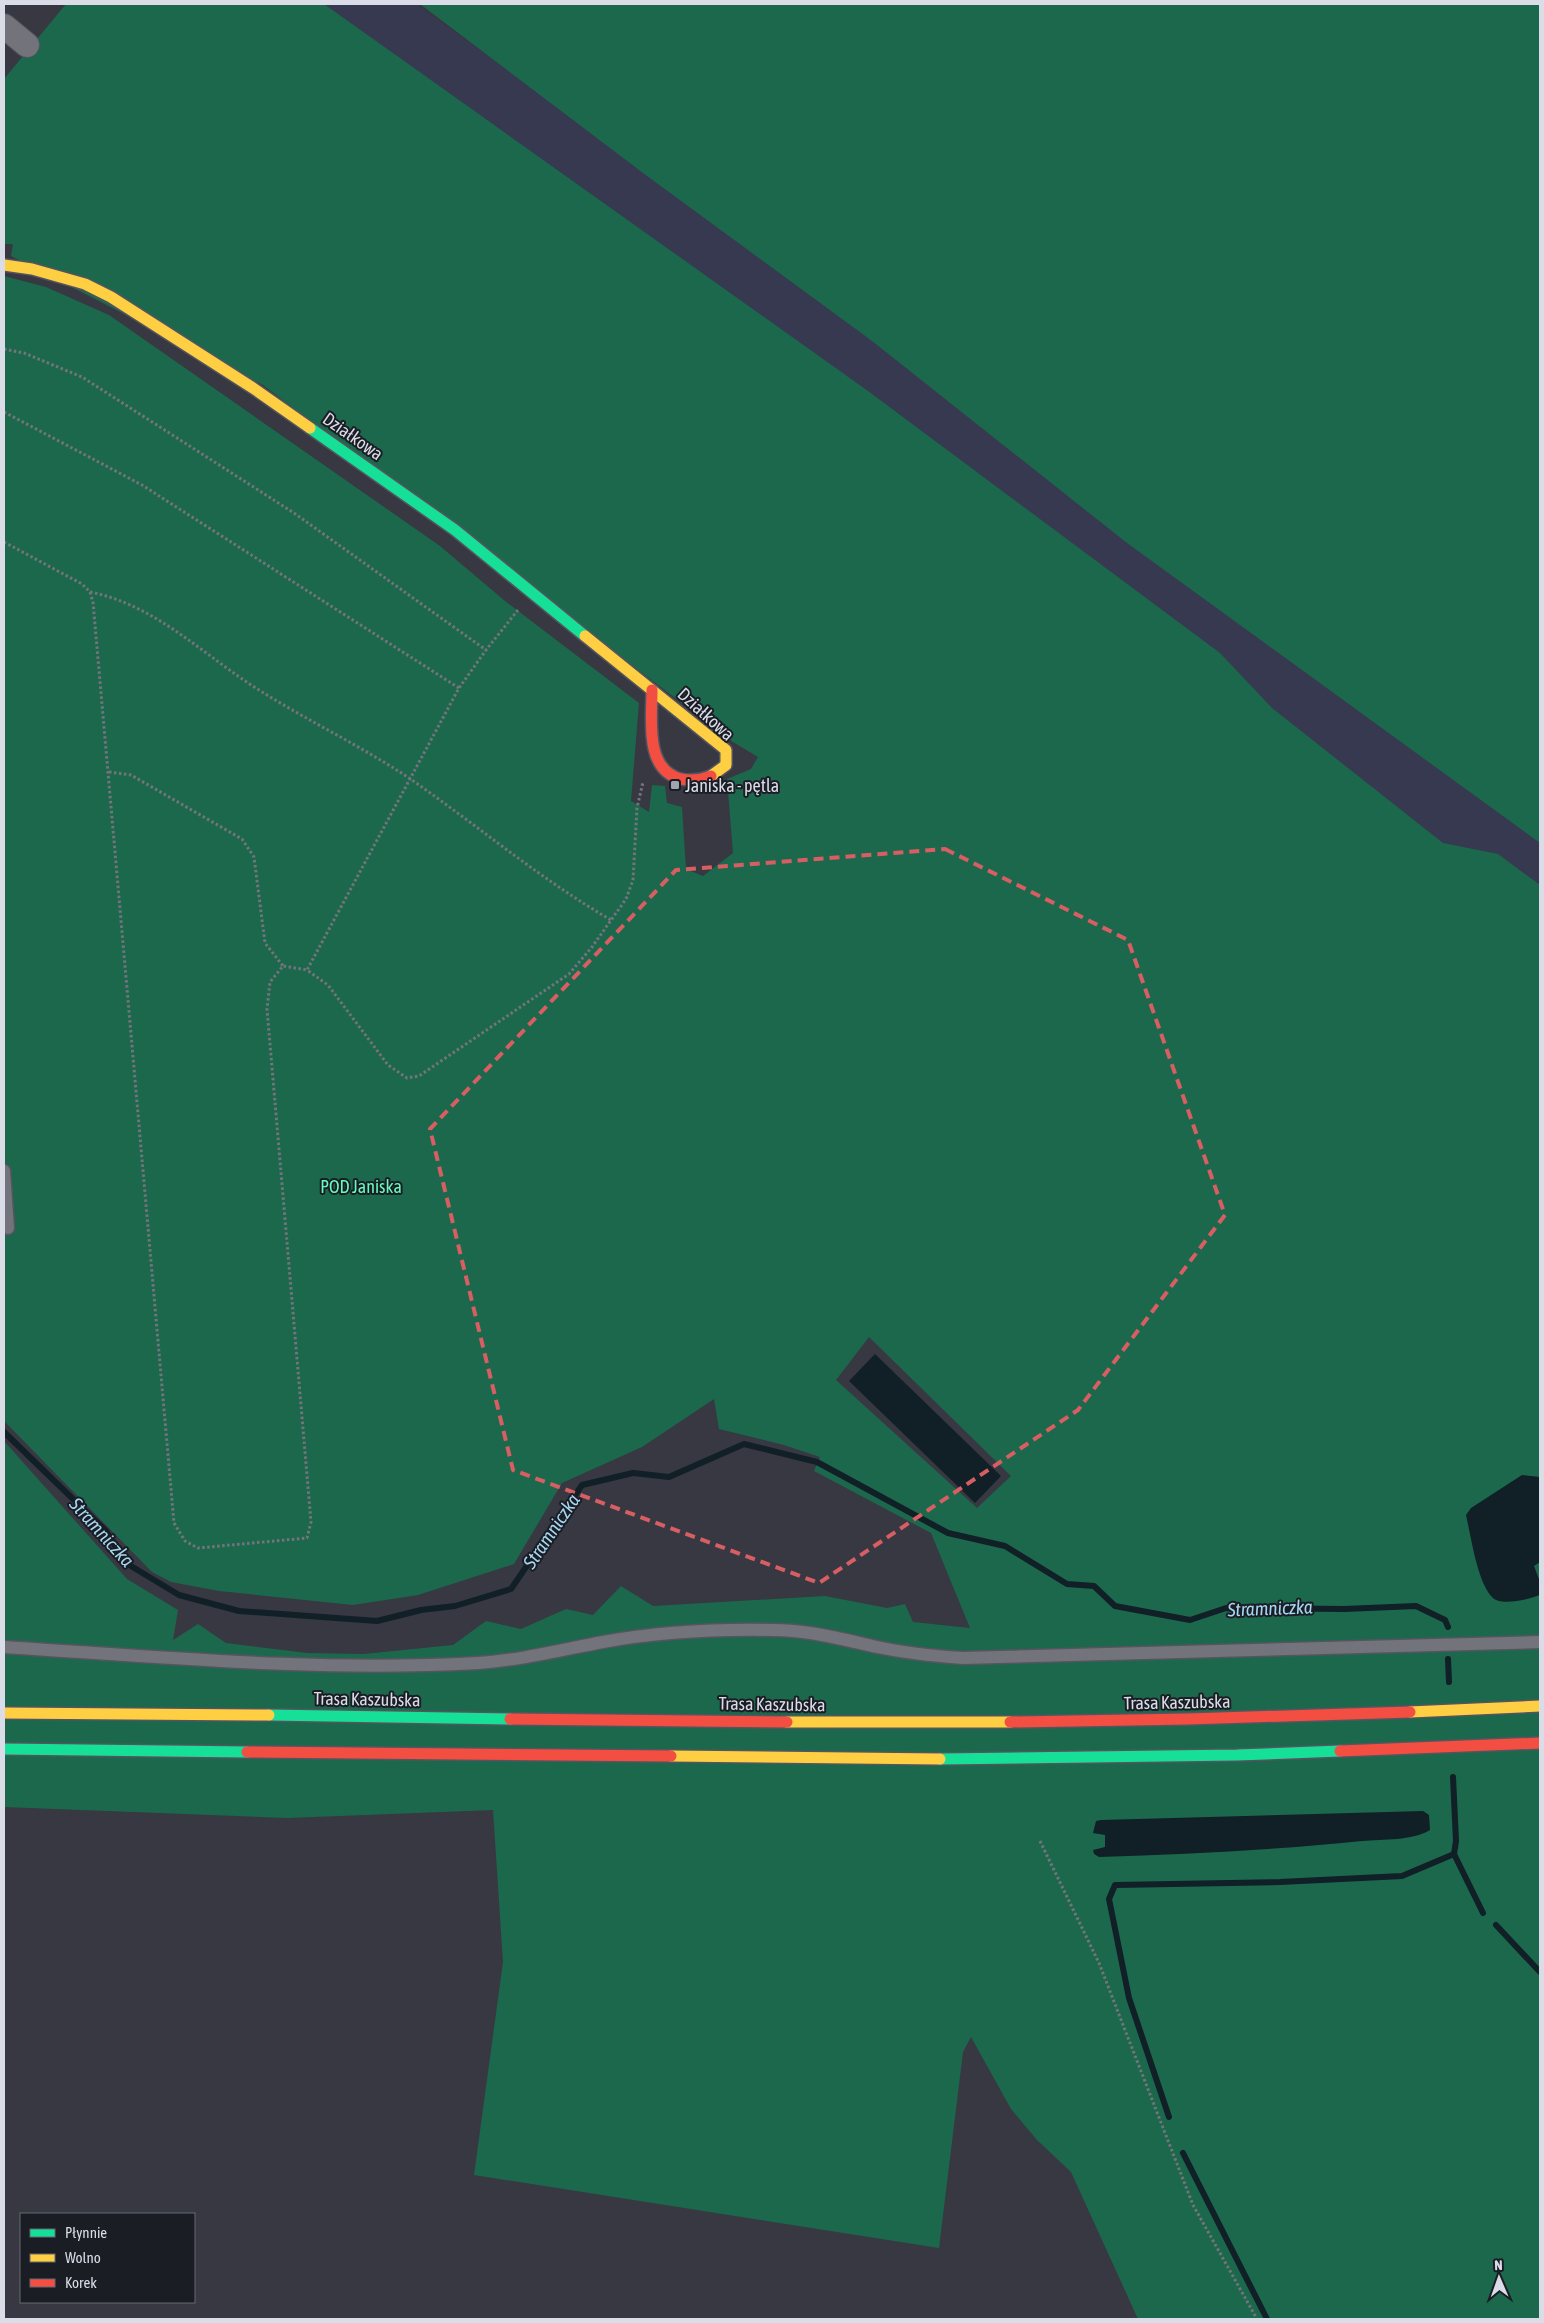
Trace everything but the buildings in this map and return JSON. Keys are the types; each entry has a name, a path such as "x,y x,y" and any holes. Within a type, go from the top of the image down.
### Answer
{"main road":[{"name":"Działkowa","path":"4,265 60,276 85,284 111,297 253,388 455,530 726,750 726,765 714,776 698,780 677,779 664,772 654,756 652,690"},
{"name":"Trasa Kaszubska","path":"4,1713 977,1722 1298,1717 1540,1706"},
{"path":"4,1749 970,1759 1237,1755 1540,1743"}],"street":[{"path":"4,26 27,45"}],"lane":[{"path":"4,1171 8,1228"},
{"path":"4,1647 312,1664 416,1665 480,1663 541,1656 604,1642 724,1631 774,1630 821,1633 916,1654 963,1658 1540,1642"}],"path":[{"path":"4,349 24,353 82,376 294,513 486,650"},
{"path":"4,412 142,485 459,688"},
{"path":"4,542 70,576 90,592 130,605 163,621 259,690 336,733 409,778 491,839 591,909 611,920"},
{"path":"90,592 93,602 109,772 174,1523 185,1541 198,1548 307,1538 311,1522 266,1009 270,982 283,966"},
{"path":"307,970 459,688 486,650 532,592"},
{"path":"109,772 131,775 242,839 254,856 265,943 283,966 307,970 328,985 388,1065 407,1078 420,1076 569,974 592,947 626,898 633,880 637,808 644,779 654,756"},
{"path":"1040,1841 1099,1963 1193,2205 1257,2319"}],"highlighted area":[{"path":"945,849 1128,940 1225,1215 1078,1410 819,1583 513,1470 430,1129 676,870"}],"shaded area":[{"path":"306,4 416,4 1540,810 1540,924"},
{"path":"875,1354 1001,1476 975,1503 849,1381"},
{"path":"1522,1475 1540,1477 1540,1562 1534,1566 1540,1582 1540,1595 1508,1602 1496,1600 1492,1597 1482,1580 1475,1558 1466,1515 1471,1508"},
{"path":"1423,1811 1429,1815 1430,1830 1423,1834 1397,1839 1132,1856 1099,1857 1094,1854 1093,1850 1105,1847 1105,1835 1093,1833 1096,1821 1101,1820"}],"green space":[{"name":"POD Janiska","path":"66,4 324,4 868,391 1220,653 1272,708 1443,843 1498,854 1540,885 1540,2319 1138,2319 1071,2172 1037,2140 1011,2109 971,2037 963,2052 939,2248 474,2175 503,1962 493,1810 288,1818 4,1807 4,1441 127,1579 178,1610 173,1640 198,1624 226,1643 307,1653 364,1654 453,1645 486,1621 521,1629 566,1609 593,1615 621,1586 653,1606 825,1596 887,1608 905,1604 913,1622 970,1628 931,1533 814,1471 820,1457 784,1445 719,1429 714,1399 642,1447 562,1483 514,1564 418,1595 353,1605 219,1591 171,1582 152,1572 4,1421 4,276 46,287 109,315 440,546 505,601 639,703 631,801 649,812 652,785 665,786 667,803 682,807 686,869 703,876 733,853 727,779 751,769 758,757 733,742 263,385 11,256 13,244 4,244 4,79","holes":["869,1337 1011,1476 977,1508 836,1380"]},
{"path":"420,4 1540,4 1540,843 1127,543 872,341 643,173"}],"waterway":[{"name":"Stramniczka","path":"4,1432 106,1531 126,1563 179,1595 239,1611 377,1621 421,1610 455,1606 511,1589 582,1485 633,1473 669,1477 744,1444 817,1462 948,1533 1005,1546 1067,1584 1094,1586 1115,1606 1190,1620 1226,1608 1344,1609 1416,1606 1445,1620 1448,1627"},
{"name":"Stramniczka","path":"1448,1659 1449,1682"},
{"name":"Stramniczka","path":"1453,1777 1456,1841 1454,1854 1483,1913"},
{"path":"1169,2117 1129,1998 1109,1899 1115,1885 1280,1882 1402,1876 1454,1854"},
{"name":"Stramniczka","path":"1496,1925 1540,1972"},
{"path":"1183,2153 1267,2319"}],"traffic: fast":[{"path":"310,428 455,530 585,636"},
{"path":"269,1715 510,1719"},
{"path":"4,1749 247,1752"},
{"path":"940,1759 1237,1755 1340,1751"}],"traffic: slow":[{"path":"4,265 32,269 85,284 111,297 253,388 310,428"},
{"path":"585,636 726,750 726,765 711,776"},
{"path":"1410,1712 1540,1706"},
{"path":"4,1713 269,1715"},
{"path":"787,1722 1010,1722"},
{"path":"671,1756 940,1759"}],"traffic: jam":[{"path":"652,690 651,728 656,754 661,765 669,774 681,779 696,780 711,776"},
{"path":"1010,1722 1410,1712"},
{"path":"510,1719 787,1722"},
{"path":"1340,1751 1540,1743"},
{"path":"247,1752 671,1756"}],"place":[{"name":"Janiska - pętla","path":"675,785"}]}
